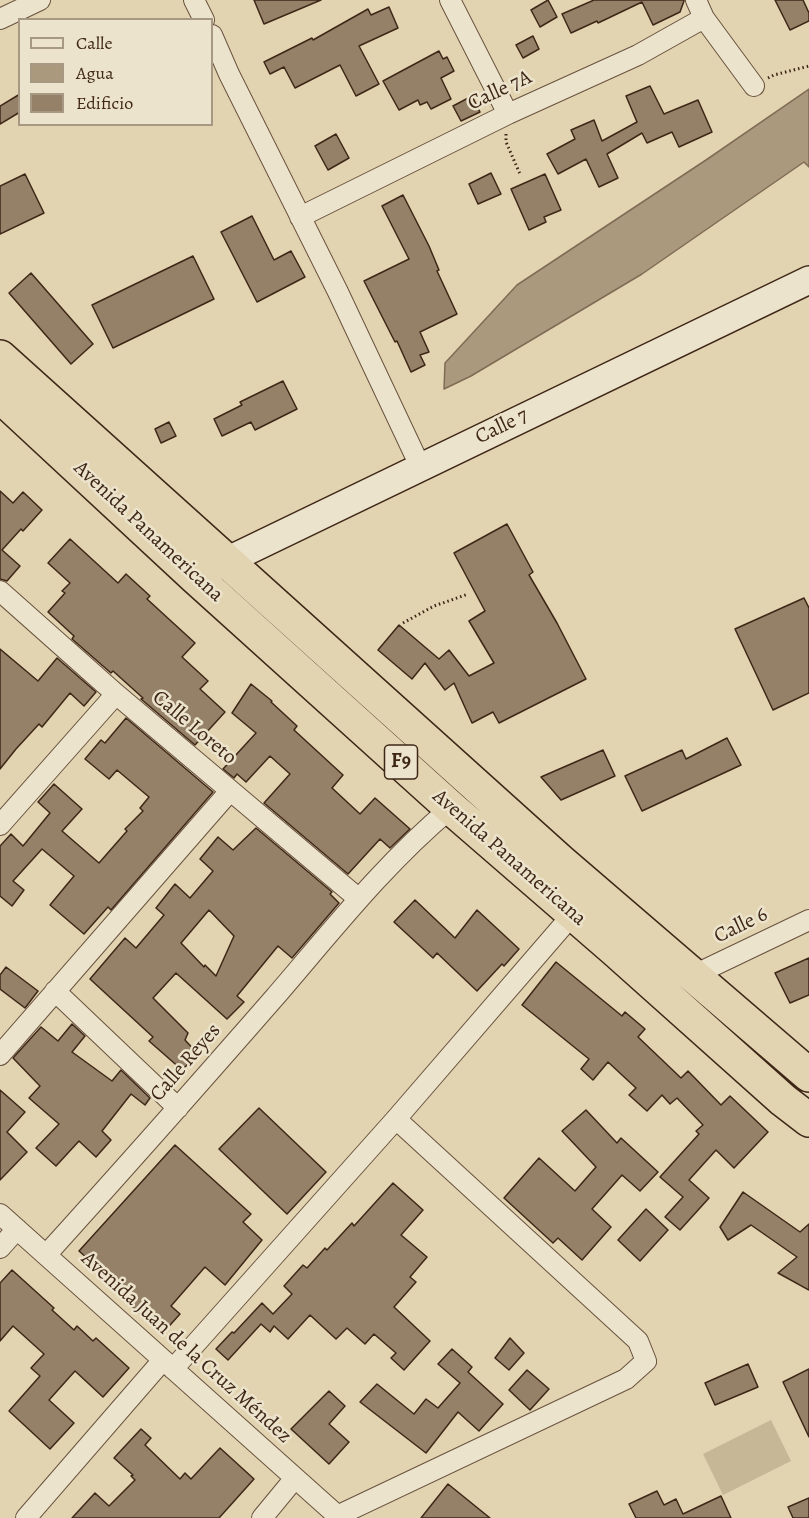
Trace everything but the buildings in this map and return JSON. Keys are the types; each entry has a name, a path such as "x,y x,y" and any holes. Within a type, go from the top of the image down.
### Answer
{"highway":[{"name":"Avenida Panamericana","path":"0,357 560,861 809,1075"},
{"name":"Avenida Panamericana","path":"0,396 195,577 452,808 783,1100 809,1120"}],"street":[{"path":"0,19 40,0"},
{"path":"194,0 203,18"},
{"path":"450,0 508,114"},
{"path":"700,9 754,86"},
{"name":"Calle 7A","path":"300,217 508,114 638,55 700,9"},
{"path":"213,37 420,466"},
{"name":"Calle 7","path":"195,577 420,466 809,280"},
{"name":"Calle Loreto","path":"0,591 116,694 359,899"},
{"path":"0,825 116,694"},
{"path":"0,1055 230,791"},
{"name":"Calle Reyes","path":"46,1256 359,899 418,836 452,808"},
{"path":"26,1518 396,1119 573,914"},
{"name":"Calle 6","path":"694,975 809,920"},
{"path":"55,991 178,1108"},
{"path":"339,1517 626,1379 646,1361 638,1341 396,1119"},
{"name":"Avenida Juan de la Cruz Méndez","path":"0,1214 339,1517"},
{"path":"0,1248 16,1229"},
{"path":"262,1518 295,1478"}],"path":[{"path":"754,86 774,75 809,66"},
{"path":"508,114 506,142 520,174"},
{"path":"403,623 434,606 468,594"}],"shaded area":[{"path":"771,1420 791,1461 723,1495 703,1454"}],"water":[{"path":"809,89 809,167 804,162 642,274 471,376 444,389 445,363 517,285"}]}
